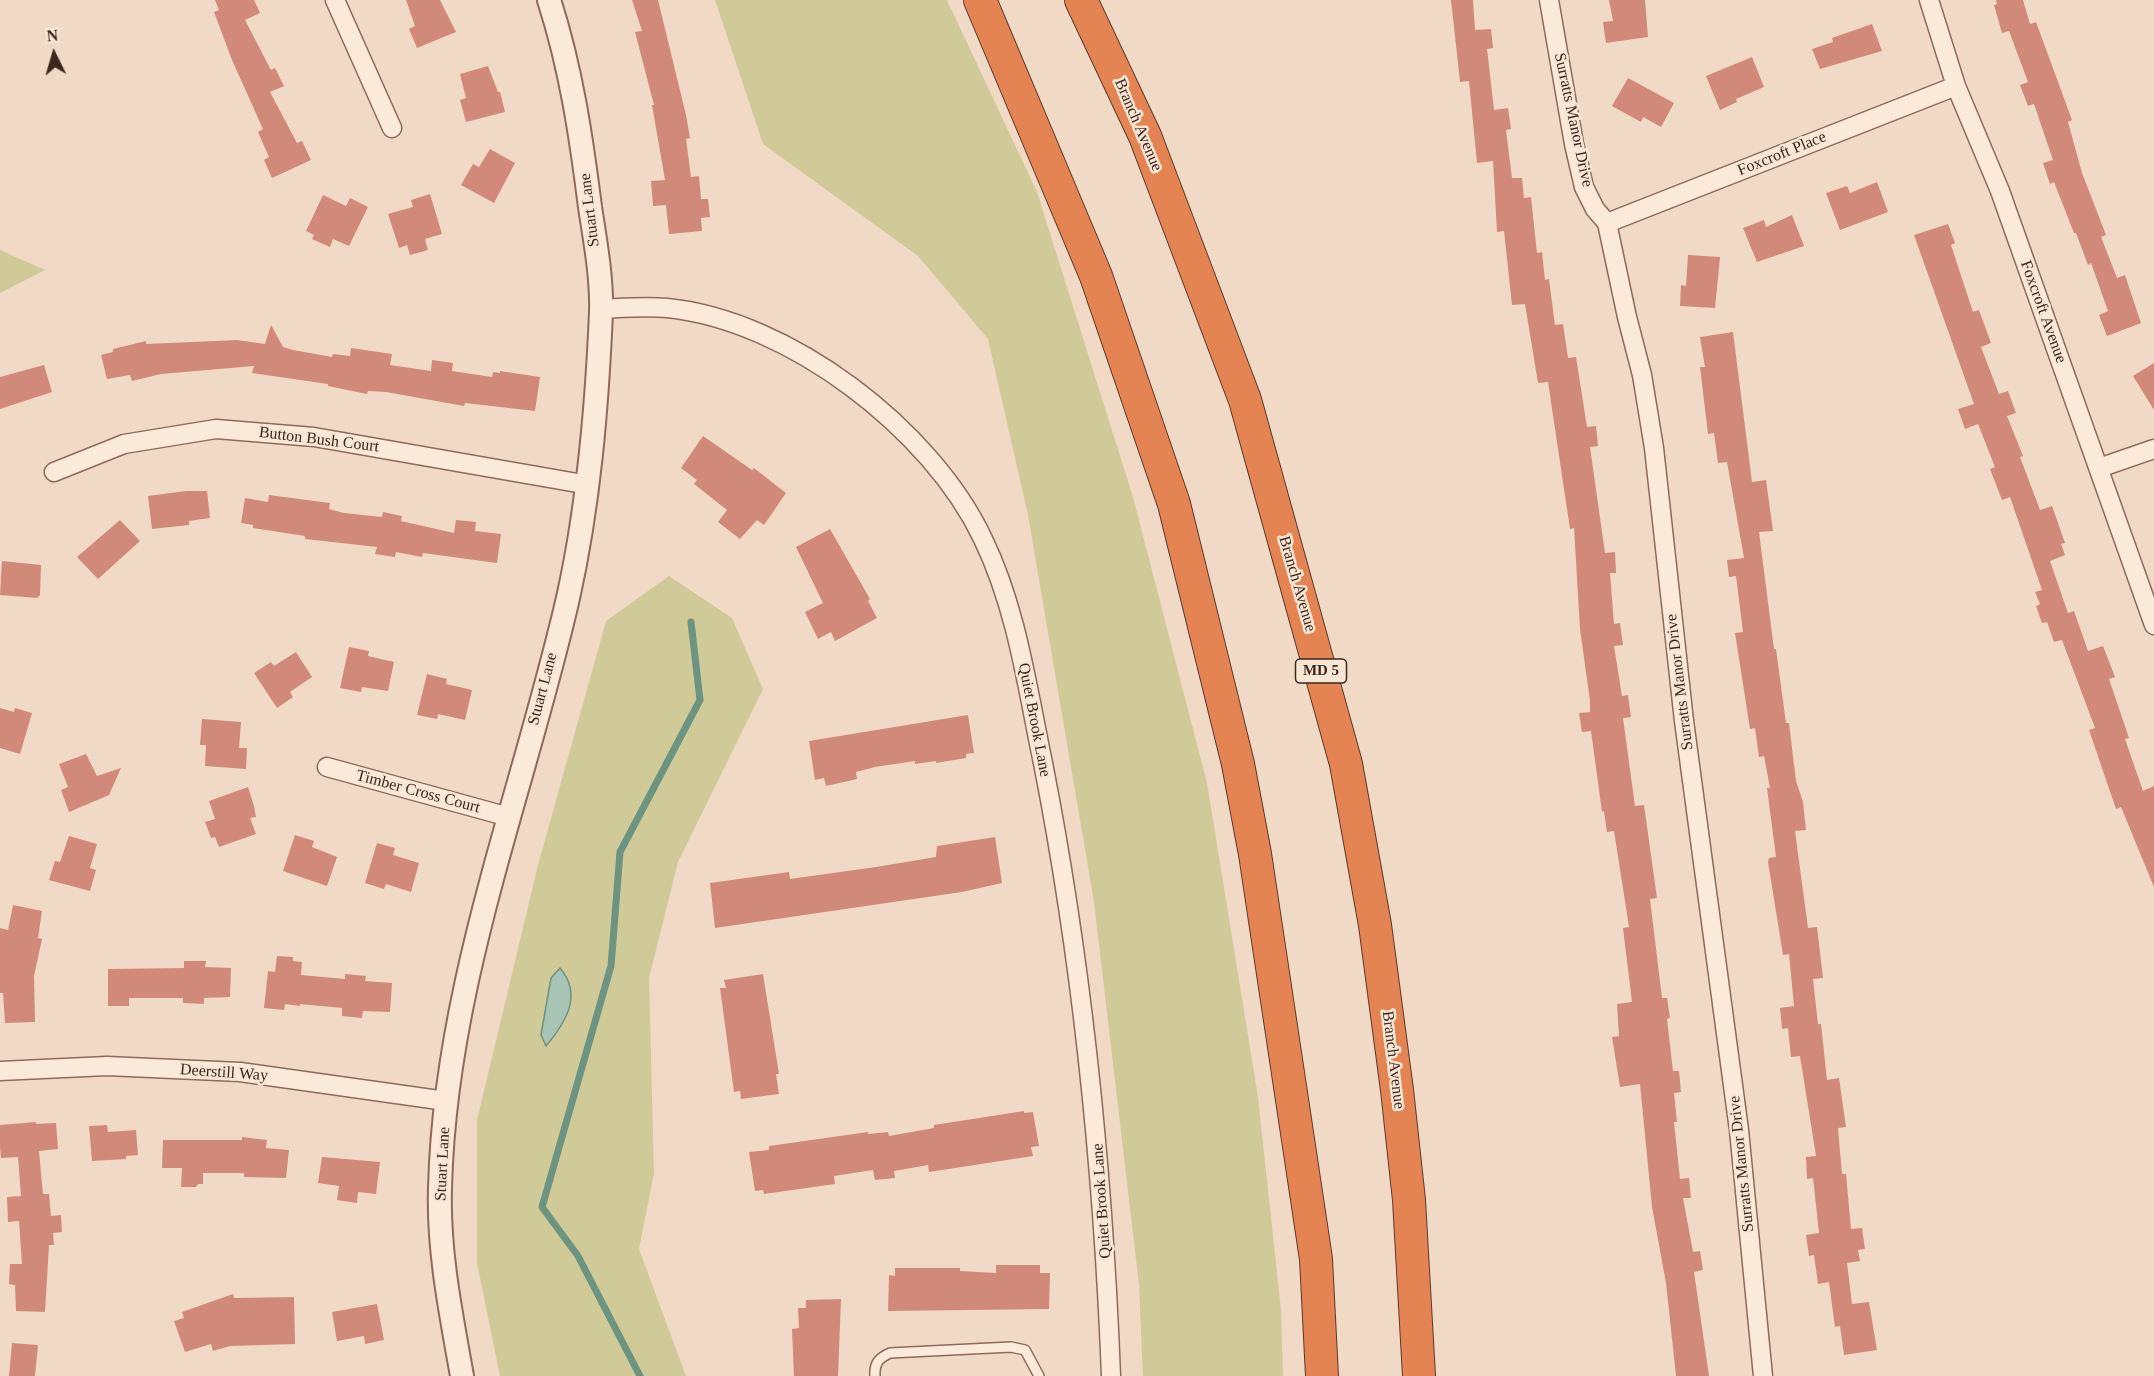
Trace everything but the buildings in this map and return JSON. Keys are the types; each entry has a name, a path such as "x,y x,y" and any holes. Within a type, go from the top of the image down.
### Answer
{"highway":[{"path":"980,0 1096,276 1174,504 1238,764 1255,854 1316,1259 1322,1376"},
{"name":"Branch Avenue","path":"1081,0 1145,136 1245,400 1346,764 1376,925 1397,1090 1409,1200 1419,1376"}],"street":[{"path":"335,0 392,128"},
{"name":"Stuart Lane","path":"462,1376 442,1248 440,1189 446,1101 457,1022 568,597 588,485 601,309 579,119 566,55 549,0"},
{"name":"Surratts Manor Drive","path":"1549,0 1574,144 1584,187 1595,208 1608,223 1627,317 1642,375 1654,448 1684,721 1739,1130 1763,1376"},
{"name":"Foxcroft Avenue","path":"1929,0 1956,86 2000,191 2154,625"},
{"name":"Foxcroft Place","path":"1608,223 1956,86"},
{"name":"Quiet Brook Lane","path":"601,309 667,308 719,319 759,334 831,370 874,404 916,444 954,489 982,537 1005,590 1020,648 1056,829 1081,986 1099,1149 1111,1376"},
{"name":"Button Bush Court","path":"54,472 124,444 216,429 325,439 588,485"},
{"path":"2099,468 2154,449"},
{"name":"Timber Cross Court","path":"327,767 509,817"},
{"name":"Deerstill Way","path":"0,1071 107,1066 240,1072 446,1101"}],"lane":[{"path":"875,1376 874,1367 880,1358 890,1353 1011,1347 1025,1350 1040,1376"}],"shaded area":[{"path":"715,0 947,0 1037,192 1133,497 1207,783 1258,1097 1281,1310 1283,1376 1143,1376 1139,1285 1094,902 1028,515 988,339 918,256 763,144"},
{"path":"0,250 45,270 0,293"},
{"path":"669,576 732,618 763,689 678,862 649,978 654,1173 639,1249 686,1376 500,1376 477,1263 477,1120 538,865 606,621"},
{"path":"560,968 567,978 571,998 565,1018 546,1046 541,1035 551,978"}],"waterway":[{"path":"640,1376 578,1256 542,1207 611,966 620,852 700,700 691,622"}]}
